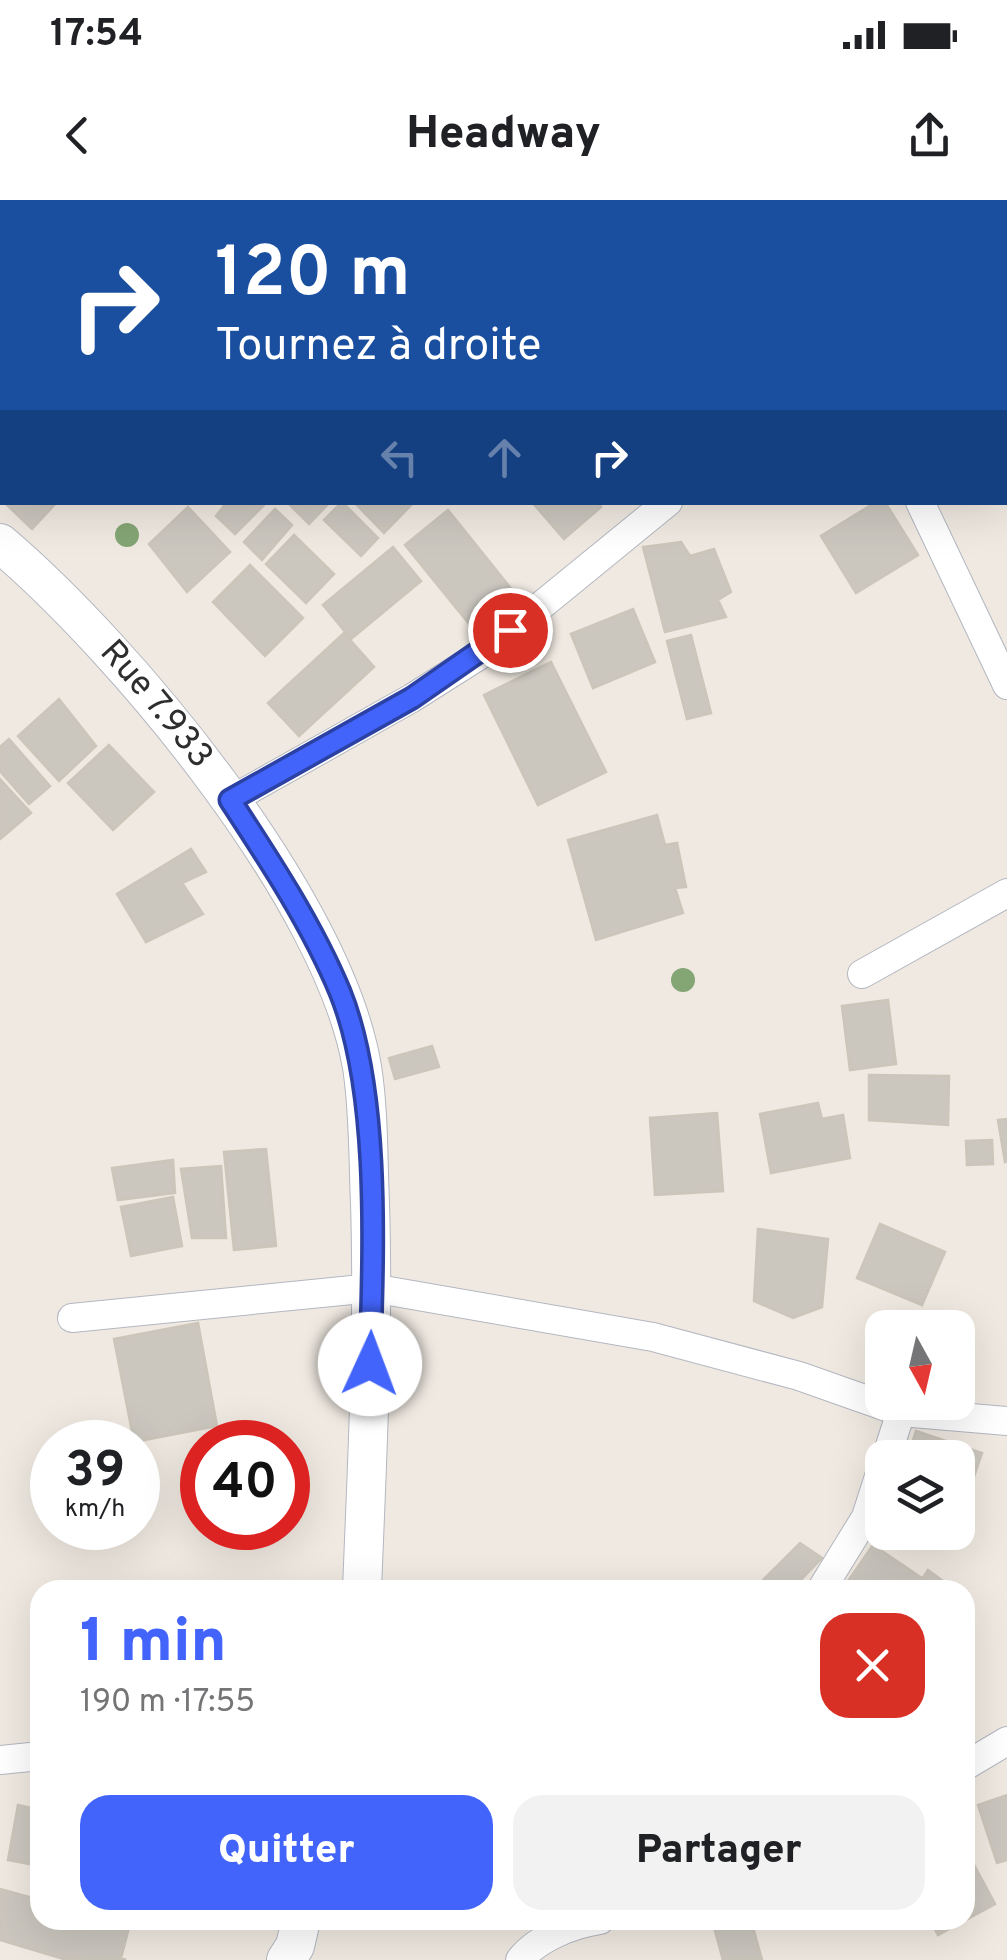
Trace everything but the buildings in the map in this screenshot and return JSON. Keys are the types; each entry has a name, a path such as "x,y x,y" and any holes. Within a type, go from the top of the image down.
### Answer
{"street":[{"path":"230,800 412,698 483,652 664,505"},
{"path":"921,505 1007,685"},
{"name":"Rue 7.933","path":"0,543 120,660 230,800 306,924 340,993 362,1066 372,1288 362,1580"},
{"path":"862,974 1007,892"},
{"path":"72,1318 372,1288 653,1337 799,1376 865,1399"},
{"path":"975,1418 1007,1421"},
{"path":"827,1580 865,1519"},
{"path":"975,1760 1007,1741"},
{"path":"0,1760 30,1757"},
{"path":"520,1960 528,1950 566,1930"}],"route":[{"path":"370,1364 372,1288 362,1066 340,993 306,924 230,800 412,698 510,630"}]}
